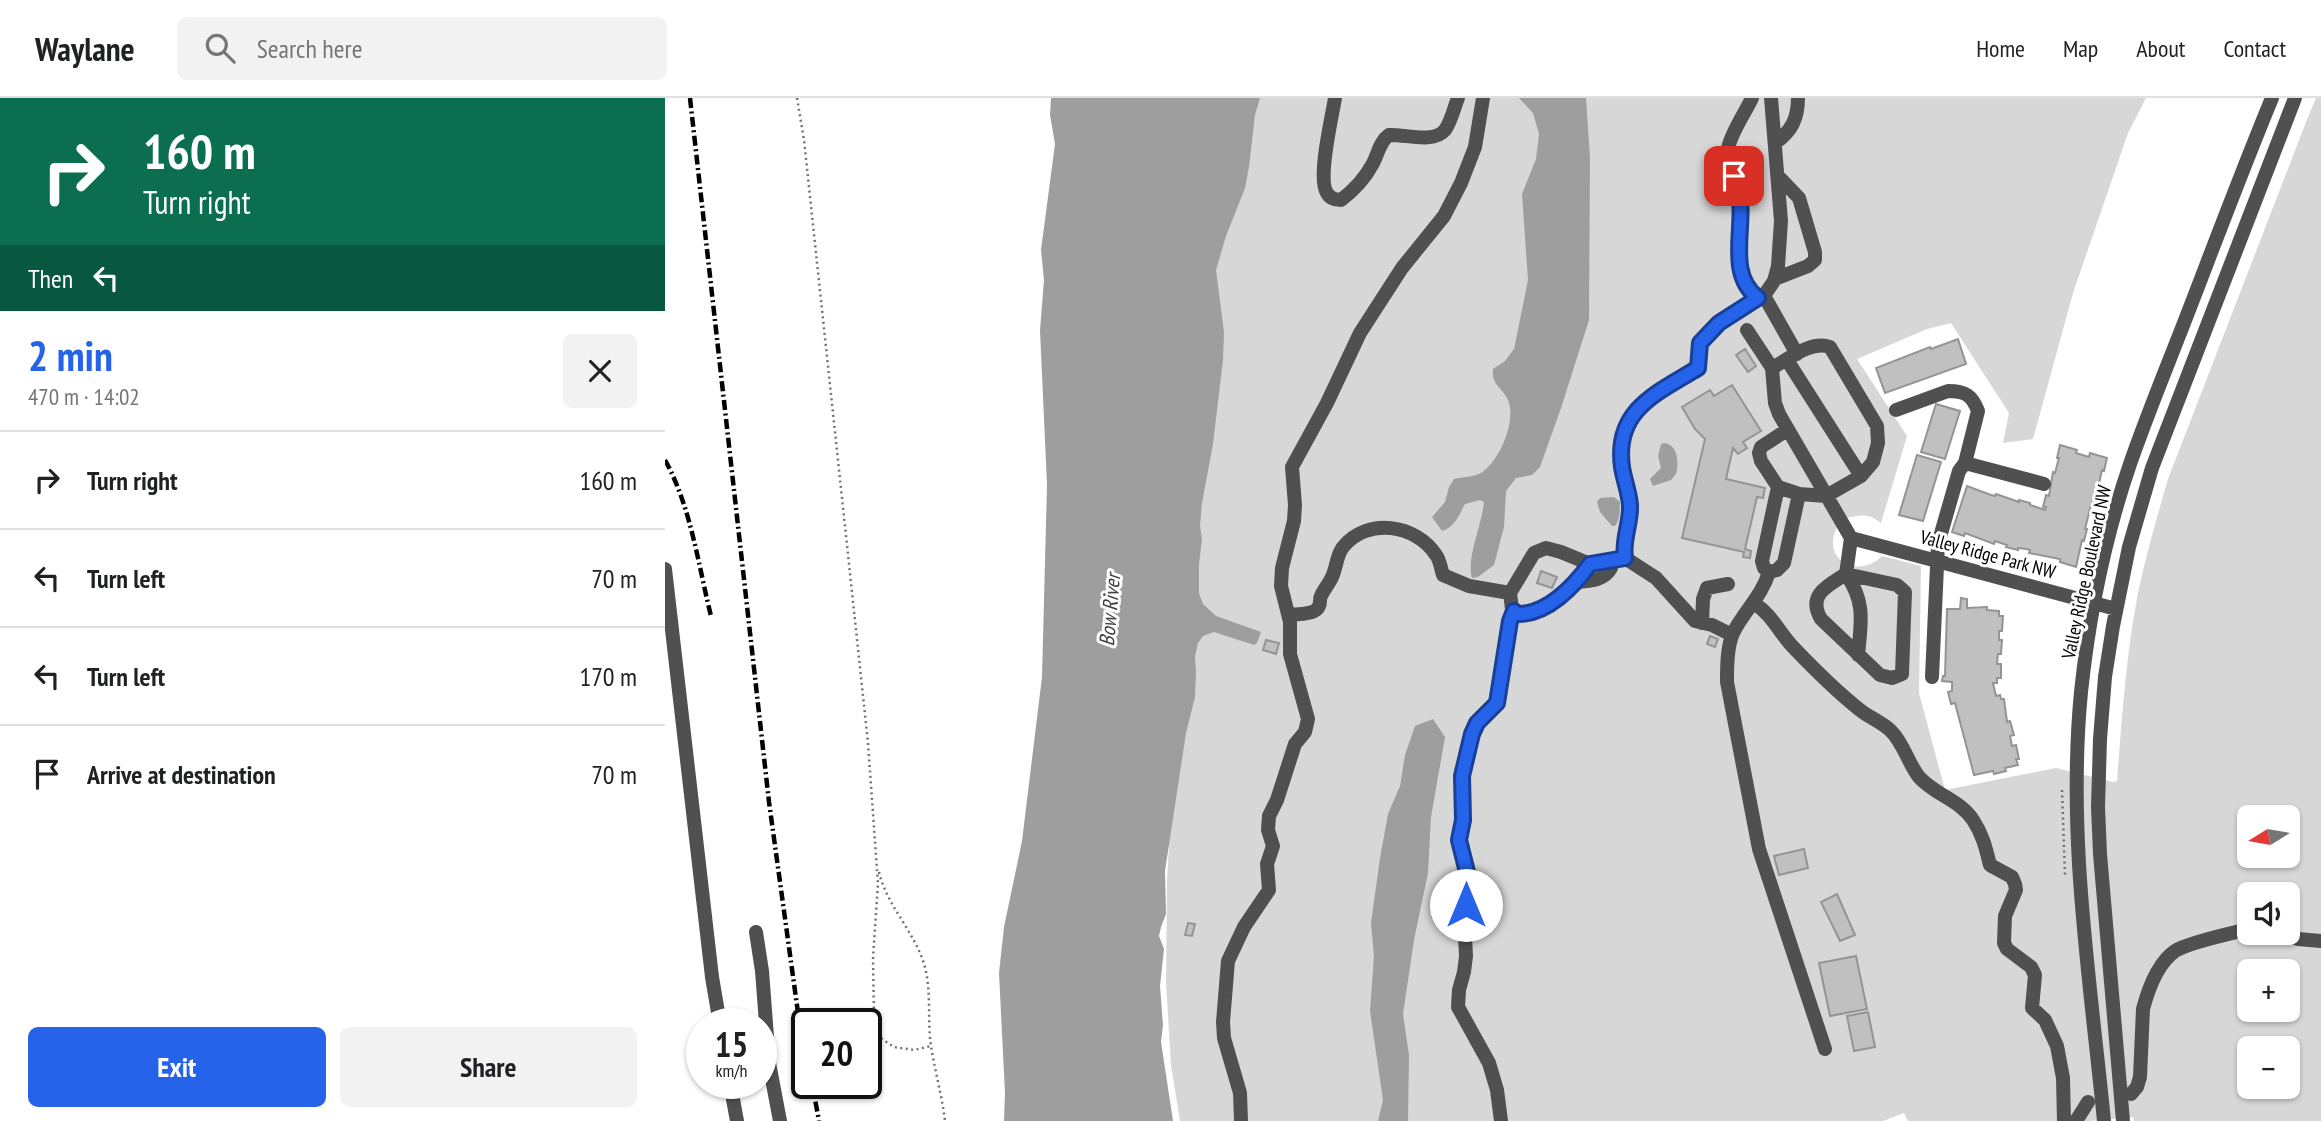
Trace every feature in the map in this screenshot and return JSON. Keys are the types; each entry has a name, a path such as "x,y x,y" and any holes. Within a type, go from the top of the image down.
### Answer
{"street":[{"path":"1335,98 1324,166 1324,185 1327,195 1334,200 1341,200 1363,180 1384,138 1397,134 1432,137 1441,134 1447,128 1458,98"},
{"path":"1241,1121 1240,1093 1224,1038 1226,971 1230,953 1269,890 1267,864 1273,846 1268,830 1269,816 1295,744 1305,732 1308,719 1290,654 1289,615 1281,586 1282,568 1294,521 1292,467 1327,403 1360,333 1402,268 1444,216 1475,147 1483,98"},
{"path":"1752,98 1731,140 1727,158 1741,200 1741,276 1747,289 1760,297 1861,476"},
{"path":"1576,582 1595,580 1603,576 1618,559 1623,548 1630,512 1622,466 1622,445 1625,428 1631,416 1654,395 1698,368 1700,343 1719,323 1760,297 1775,279 1781,221 1771,98"},
{"path":"1775,143 1786,135 1794,123 1798,113 1798,98"},
{"name":"Valley Ridge Boulevard NW","path":"2103,1121 2077,849 2078,726 2094,603 2107,546 2134,455 2272,98"},
{"name":"Valley Ridge Boulevard NW","path":"2123,1121 2098,807 2103,697 2116,609 2132,534 2152,468 2295,98"},
{"path":"1775,279 1808,266 1815,260 1799,198 1778,176"},
{"path":"1747,330 1772,369 1775,403 1787,430 1851,538 1846,574 1857,591 1861,607 1858,655"},
{"path":"1772,369 1822,344 1831,347 1877,426 1878,443 1873,462 1861,476 1826,496 1799,495 1778,487 1759,453 1761,447 1787,430"},
{"path":"1896,410 1948,391 1964,392 1978,411 1965,463 1959,471 1938,544 1932,677"},
{"path":"1965,463 2044,484"},
{"path":"1769,572 1762,561 1778,487"},
{"path":"1769,572 1777,570 1784,563 1799,495"},
{"path":"1289,615 1315,611 1333,576 1337,557 1344,546 1360,532 1379,528 1399,528 1417,536 1437,555 1443,575 1469,586 1510,593"},
{"name":"Valley Ridge Park NW","path":"1851,538 2116,609"},
{"path":"1590,564 1576,582 1548,605 1525,614 1517,614 1514,611 1510,593 1535,553 1546,548 1590,564 1618,559 1656,578 1695,621 1733,635"},
{"path":"665,569 717,1008"},
{"path":"1769,572 1765,587 1733,635 1727,662 1727,682 1759,849 1825,1049"},
{"path":"1846,574 1898,584 1905,592 1902,674 1892,678 1880,676 1821,620 1815,609 1816,599 1827,586 1846,574"},
{"path":"1702,623 1703,599 1707,588 1728,584"},
{"path":"1754,603 1765,610 1792,646 1823,678 1865,714 1891,731 1918,776 1931,788 1963,808 1974,821 1984,840 1990,865 2012,877 2016,890 2005,916 2004,943 2007,949 2031,967 2035,975 2032,1008 2045,1020 2057,1046 2063,1078 2064,1121"},
{"path":"1501,1121 1497,1090 1489,1063 1458,1007 1466,956 1464,916 1469,892 1469,880 1459,840 1463,820 1462,776 1466,756 1477,723 1497,703 1510,621 1514,611"},
{"path":"756,932 762,971 769,1063 780,1121"},
{"path":"2131,1094 2140,1077 2143,1009 2164,962 2175,951 2187,946 2237,932"},
{"path":"2300,939 2321,941"},
{"path":"733,1099 737,1121"},
{"path":"2076,1121 2088,1102"}],"path":[{"path":"797,98 807,167 866,729 879,884 873,988 877,1031 882,1039 894,1047 914,1050 931,1046"},
{"path":"877,862 889,900 918,947 925,967 929,985 931,1046 945,1121"}],"shaded area":[{"path":"1252,98 2146,98 2128,133 2073,293 2033,439 2003,443 2009,413 1951,323 1927,329 1857,359 1907,436 1881,523 1867,516 1846,519 1835,531 1833,548 1839,559 1851,566 1871,564 1882,556 1921,566 1919,693 1945,790 2056,768 2117,781 2127,663 2134,616 2148,550 2168,479 2308,117 2316,98 2321,98 2321,1121 2134,1121 2133,1117 2091,1121 1908,1121 1904,1113 1883,1121 1180,1121 1171,1065 1166,983 1167,879 1205,261"}],"water":[{"name":"Bow River","path":"1051,98 1260,98 1255,115 1245,188 1216,270 1224,332 1223,360 1213,444 1202,503 1199,593 1203,604 1216,616 1261,632 1254,645 1214,632 1203,636 1198,643 1195,657 1195,697 1186,733 1165,871 1166,914 1159,936 1164,949 1160,986 1163,1025 1161,1042 1173,1121 1004,1121 999,973 1004,927 1022,841 1042,677 1047,485 1040,330 1044,280 1041,250 1055,144 1050,115"},
{"path":"1519,98 1586,98 1590,158 1589,320 1540,467 1532,475 1516,478 1506,491 1504,527 1494,565 1478,577 1472,578 1471,561 1484,502 1480,500 1465,504 1453,524 1442,531 1432,517 1445,502 1454,479 1481,473 1495,459 1509,427 1510,406 1495,382 1493,369 1505,361 1514,349 1528,280 1522,194 1536,159 1539,134 1533,113"},
{"path":"1661,444 1673,447 1677,455 1676,474 1671,480 1653,486 1650,479 1661,468 1658,456"},
{"path":"1614,497 1620,502 1617,523 1612,526 1600,512 1597,502 1600,498"},
{"path":"1433,719 1445,737 1431,817 1428,873 1403,1014 1409,1055 1408,1121 1378,1121 1383,1100 1370,1011 1374,956 1371,923 1388,814 1400,786 1405,755 1415,726"}],"building":[{"path":"1958,339 1966,364 1885,393 1876,368"},
{"path":"1745,349 1756,366 1748,372 1736,355"},
{"path":"1732,385 1761,431 1743,442 1747,448 1738,454 1733,448 1726,479 1765,488 1763,498 1757,497 1745,549 1751,551 1750,558 1743,557 1744,552 1682,538 1705,439 1695,429 1682,407 1710,390 1714,396"},
{"path":"1936,404 1960,411 1945,459 1921,452"},
{"path":"2060,445 2089,457 2090,453 2107,458 2095,501 2093,500 2090,509 2076,567 2060,562 2060,559 2029,553 2030,550 2018,550 1995,541 1994,544 1965,533 1964,536 1952,532 1967,486 1991,495 2030,503 2045,510 2046,507 2043,507 2046,495 2049,496"},
{"path":"1917,455 1941,462 1923,521 1899,515"},
{"path":"1541,571 1557,577 1552,588 1537,583"},
{"path":"1961,598 1967,599 1967,608 1987,607 1987,610 1999,611 1999,616 2003,616 2002,631 1999,631 1999,640 2002,640 2001,654 1998,654 1997,664 2001,664 2001,678 1997,678 1997,683 1993,683 1996,696 2000,695 2001,699 2004,699 2007,722 2010,721 2014,735 2010,736 2012,746 2016,745 2019,759 2016,759 2018,765 1994,774 1993,771 1974,775 1955,703 1951,704 1948,692 1952,691 1952,682 1942,681 1945,676 1947,609 1960,609"},
{"path":"1710,636 1718,639 1715,647 1707,644"},
{"path":"1266,640 1279,643 1276,654 1263,650"},
{"path":"1804,849 1808,868 1779,875 1774,856"},
{"path":"1837,894 1855,935 1840,941 1821,902"},
{"path":"1188,923 1195,924 1192,936 1185,935"},
{"path":"1856,956 1867,1009 1830,1016 1819,963"},
{"path":"1868,1012 1875,1047 1854,1051 1847,1016"}],"railway":[{"path":"690,98 769,802 797,1008"},
{"path":"665,460 688,516 711,616"},
{"path":"815,1099 819,1121"}],"route":[{"path":"1466,905 1469,880 1459,840 1464,807 1462,776 1477,723 1497,703 1510,621 1514,611 1517,614 1525,614 1548,605 1576,582 1590,564 1625,558 1623,548 1630,512 1622,466 1622,445 1625,428 1631,416 1654,395 1698,368 1700,343 1719,323 1758,298 1747,289 1741,276 1741,200 1734,176"}]}
